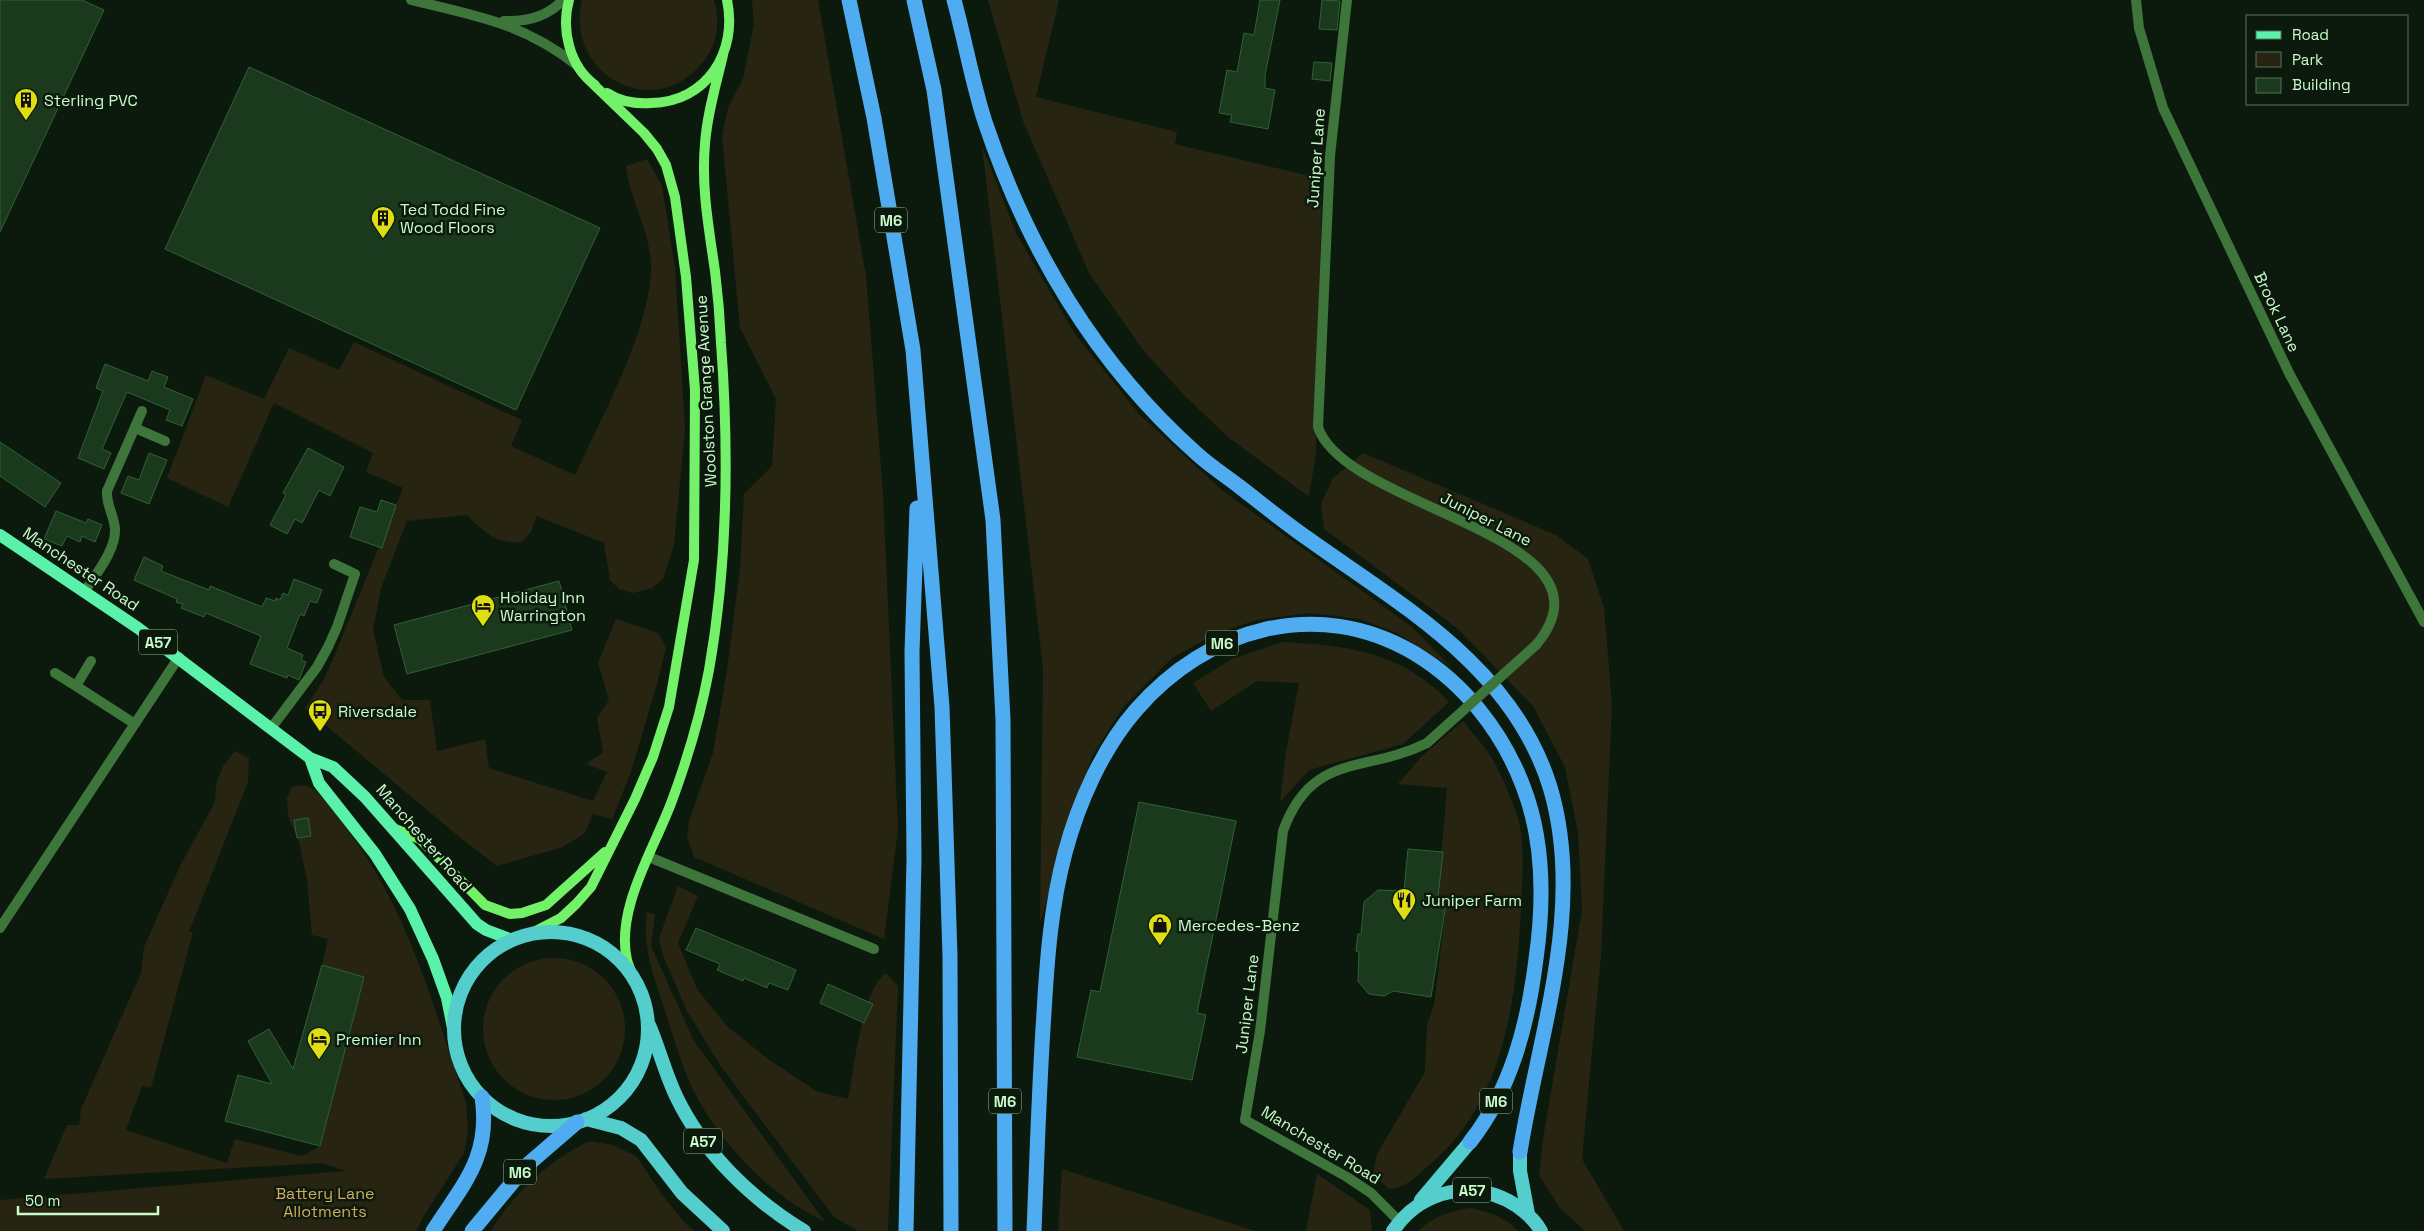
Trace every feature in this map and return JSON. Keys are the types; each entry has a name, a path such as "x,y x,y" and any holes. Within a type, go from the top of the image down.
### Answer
{"highway":[{"name":"M6","path":"849,0 874,118 913,350 942,707 950,956 951,1231"},
{"name":"M6","path":"914,0 934,90 994,520 1003,720 1005,1231"},
{"name":"M6","path":"954,0 984,120 1020,213 1056,282 1098,347 1131,386 1197,454 1306,538 1409,607 1469,662 1494,685 1533,747 1550,789 1562,849 1565,886 1549,1003 1520,1152"},
{"name":"M6","path":"906,1231 914,858 912,652 920,441"},
{"name":"M6","path":"1034,1231 1046,975 1055,900 1065,853 1078,813 1113,742 1136,710 1166,680 1196,657 1224,642 1276,626 1330,624 1352,628 1400,645 1426,660 1453,680 1474,702 1507,751 1523,786 1531,814 1540,871 1538,943 1532,992 1518,1048 1509,1072 1484,1124 1470,1142"},
{"name":"A57","path":"647,1019 646,1045 642,1060 633,1079 611,1104 581,1121 561,1125 527,1123 497,1109 482,1098 465,1073 458,1058 454,1033 458,1000 469,977 486,957 512,940 530,934 567,934 593,942 622,964 636,982 643,1000 647,1019 676,1097 704,1142 747,1187 804,1231"},
{"path":"433,1231 466,1180 479,1155 485,1127 482,1098"},
{"name":"M6","path":"472,1231 526,1166 581,1121"},
{"name":"A57","path":"581,1121 621,1128 641,1140 682,1193 723,1231"},
{"path":"1413,1208 1470,1142"},
{"path":"1520,1152 1522,1190 1528,1214"},
{"name":"A57","path":"1396,1226 1413,1208 1435,1195 1455,1190 1482,1191 1506,1199 1528,1214 1541,1229"}],"main road":[{"path":"569,0 566,30 570,49 578,67 590,81 612,96 637,104 664,103 688,94 709,77 723,55"},
{"name":"Woolston Grange Avenue","path":"636,982 627,960 626,929 631,902 673,798 689,750 706,681 715,629 726,495 725,410 716,275 705,195 704,164 708,116 729,36 730,16 727,0"},
{"name":"Woolston Grange Avenue","path":"530,934 561,918 591,887 608,849 635,799 653,757 669,707 677,670 694,560 695,390 686,277 675,198 666,165 644,133 590,81"},
{"name":"Manchester Road","path":"0,535 85,591 178,657 310,758 333,767 394,828 477,924 486,930 512,940"},
{"name":"A57","path":"310,758 319,783 375,854 410,909 430,951 447,998 454,1033"},
{"path":"394,828 420,839 485,906 510,914 522,913 546,905 608,849"}],"street":[{"path":"411,0 498,21 515,22 542,16 563,0"},
{"name":"Juniper Lane","path":"1245,1120 1260,1030 1283,831 1290,811 1303,792 1323,776 1341,767 1411,751 1427,743 1536,645 1552,623 1555,600 1551,586 1535,563 1522,553 1479,530 1366,476 1328,447 1318,427 1330,156 1347,0"},
{"name":"Brook Lane","path":"2136,0 2139,28 2163,108 2290,375 2424,622"},
{"path":"498,21 541,40 578,67"},
{"path":"85,591 114,539 115,530 107,501 107,491 142,411"},
{"path":"135,428 165,442"},
{"path":"272,728 316,667 337,627 355,574 334,564"},
{"path":"0,928 178,657"},
{"path":"76,686 92,661"},
{"path":"55,673 135,724"},
{"path":"649,857 874,949"},
{"name":"Manchester Road","path":"1245,1120 1347,1177 1371,1193 1396,1226"}],"green space":[{"path":"582,0 714,0 717,30 713,45 706,58 686,78 664,88 641,90 620,83 601,70 587,51 580,28"},
{"path":"752,0 818,0 866,276 883,493 898,830 884,939 694,857 687,837 689,821 713,753 727,670 740,569 744,494 772,466 776,399 740,328 722,136 728,108 743,79 754,24"},
{"path":"988,0 1059,0 1036,97 1177,132 1175,144 1322,179 1316,452 1309,497 1228,437 1185,396 1143,350 1089,273 1023,121"},
{"path":"982,146 1017,235 1075,334 1139,414 1223,491 1411,626 1452,668 1397,633 1360,619 1309,613 1257,620 1217,633 1172,658 1125,705 1092,756 1040,923 1043,668"},
{"path":"647,159 662,186 675,268 685,429 674,545 663,579 652,588 633,593 619,589 610,580 604,543 537,516 531,532 522,542 505,541 491,536 466,515 407,521 381,588 373,630 384,677 402,700 430,700 437,751 485,739 489,768 593,801 607,772 586,764 603,752 597,718 609,700 598,663 616,619 658,633 666,648 631,772 612,819 593,814 585,833 563,847 497,866 305,708 323,681 336,652 403,488 366,472 373,453 274,403 228,507 167,478 206,375 264,399 289,348 339,370 354,342 522,420 511,446 575,475 621,376 641,323 648,297 651,259 626,166"},
{"path":"1363,453 1556,535 1588,559 1604,608 1612,704 1601,955 1582,1159 1624,1231 1585,1231 1560,1208 1539,1175 1543,1139 1582,910 1578,833 1565,767 1533,706 1457,628 1324,529 1321,504 1333,478"},
{"path":"1282,642 1329,646 1372,654 1412,672 1431,685 1449,702 1403,744 1309,770 1280,802 1286,752 1299,683 1257,681 1211,711 1193,683 1232,659"},
{"path":"1463,721 1493,760 1509,794 1520,826 1523,874 1515,980 1501,1050 1489,1082 1473,1113 1453,1142 1423,1171 1405,1184 1389,1189 1373,1173 1377,1154 1425,1072 1427,1025 1434,1005 1446,905 1437,905 1447,788 1398,784 1422,756"},
{"name":"Battery Lane Allotments","path":"235,751 249,758 248,782 189,932 193,932 151,1088 142,1086 126,1130 227,1163 235,1139 302,1156 320,1146 364,977 322,965 328,939 312,935 307,880 299,842 288,816 287,798 292,787 307,786 319,793 362,850 383,884 415,954 429,990 466,1103 468,1131 464,1153 416,1231 0,1231 0,1200 345,1171 322,1163 44,1179 67,1125 79,1125 81,1109 141,973 144,947 180,866 215,802 216,785 223,766"},
{"path":"678,886 698,896 678,943 697,989 727,1026 768,1059 816,1091 848,1099 860,1031 871,995 878,982 886,973 898,986 888,1231 858,1231 834,1217 720,1065 687,1011 663,956 659,938"},
{"path":"647,912 655,915 651,946 694,1041 825,1222 793,1204 760,1177 732,1149 699,1101 683,1065 652,971 646,937"},
{"path":"554,958 568,959 581,963 605,978 620,1002 624,1015 624,1043 620,1056 605,1080 581,1095 568,1099 554,1100 540,1099 527,1095 503,1080 488,1056 484,1043 483,1029 484,1015 488,1002 503,978 527,963 540,959"},
{"path":"590,1141 613,1145 637,1157 662,1195 686,1224 695,1231 491,1231 510,1204 534,1179 561,1157"},
{"path":"1062,1169 1255,1231 1058,1231"},
{"path":"1317,1174 1370,1210 1372,1231 1306,1231"},
{"path":"1471,1208 1496,1216 1508,1222 1518,1231 1418,1231 1443,1215"}],"building":[{"name":"Sterling PVC","path":"0,0 82,0 104,10 0,232"},
{"path":"1260,0 1280,0 1265,75 1265,88 1275,90 1268,129 1230,122 1232,115 1219,113 1227,70 1237,72 1244,33 1254,35"},
{"path":"1322,0 1340,1 1337,30 1319,29"},
{"path":"1314,62 1332,63 1330,81 1312,79"},
{"name":"Ted Todd Fine Wood Floors","path":"249,67 600,228 516,410 165,249"},
{"path":"105,364 148,381 152,371 168,377 164,387 193,399 182,426 166,420 170,410 127,392 102,449 111,453 104,469 78,458 103,391 96,388"},
{"path":"0,442 61,483 45,507 0,476"},
{"path":"308,448 344,467 330,496 319,490 302,523 295,519 287,534 270,525 286,495 283,493"},
{"path":"149,453 167,460 149,504 121,493 128,476 139,480"},
{"path":"381,500 396,505 382,548 350,537 360,507 377,512"},
{"path":"56,511 86,523 88,519 102,525 95,542 82,536 80,542 67,536 62,546 44,539"},
{"path":"144,557 163,566 161,571 209,590 210,586 262,607 266,598 275,601 276,598 280,600 283,593 288,595 294,579 322,590 317,603 310,601 304,616 300,614 287,648 303,655 301,660 306,662 299,680 288,675 287,678 250,664 261,636 206,613 204,617 181,608 183,604 176,602 177,599 134,580"},
{"name":"Holiday Inn Warrington","path":"559,581 572,630 407,674 394,625"},
{"name":"Mercedes-Benz","path":"1139,802 1236,821 1197,1013 1206,1015 1192,1080 1077,1057 1091,990 1100,992"},
{"path":"308,818 311,836 297,838 294,820"},
{"name":"Juniper Farm","path":"1408,849 1443,852 1437,905 1446,904 1431,997 1393,991 1384,996 1369,994 1358,981 1359,952 1356,951 1358,934 1361,934 1364,902 1378,890 1404,891"},
{"path":"696,928 796,970 788,990 769,983 767,988 744,978 743,981 717,970 720,964 686,950"},
{"name":"Premier Inn","path":"322,965 364,977 320,1146 225,1121 238,1075 272,1084 248,1041 269,1029 293,1069"},
{"path":"828,984 873,1004 864,1023 820,1003"}],"place":[{"name":"Sterling PVC","path":"26,121"},
{"name":"Ted Todd Fine Wood Floors","path":"383,239"},
{"name":"Holiday Inn Warrington","path":"483,627"},
{"name":"Riversdale","path":"320,732"},
{"name":"Juniper Farm","path":"1404,921"},
{"name":"Mercedes-Benz","path":"1160,946"},
{"name":"Premier Inn","path":"319,1060"}]}
